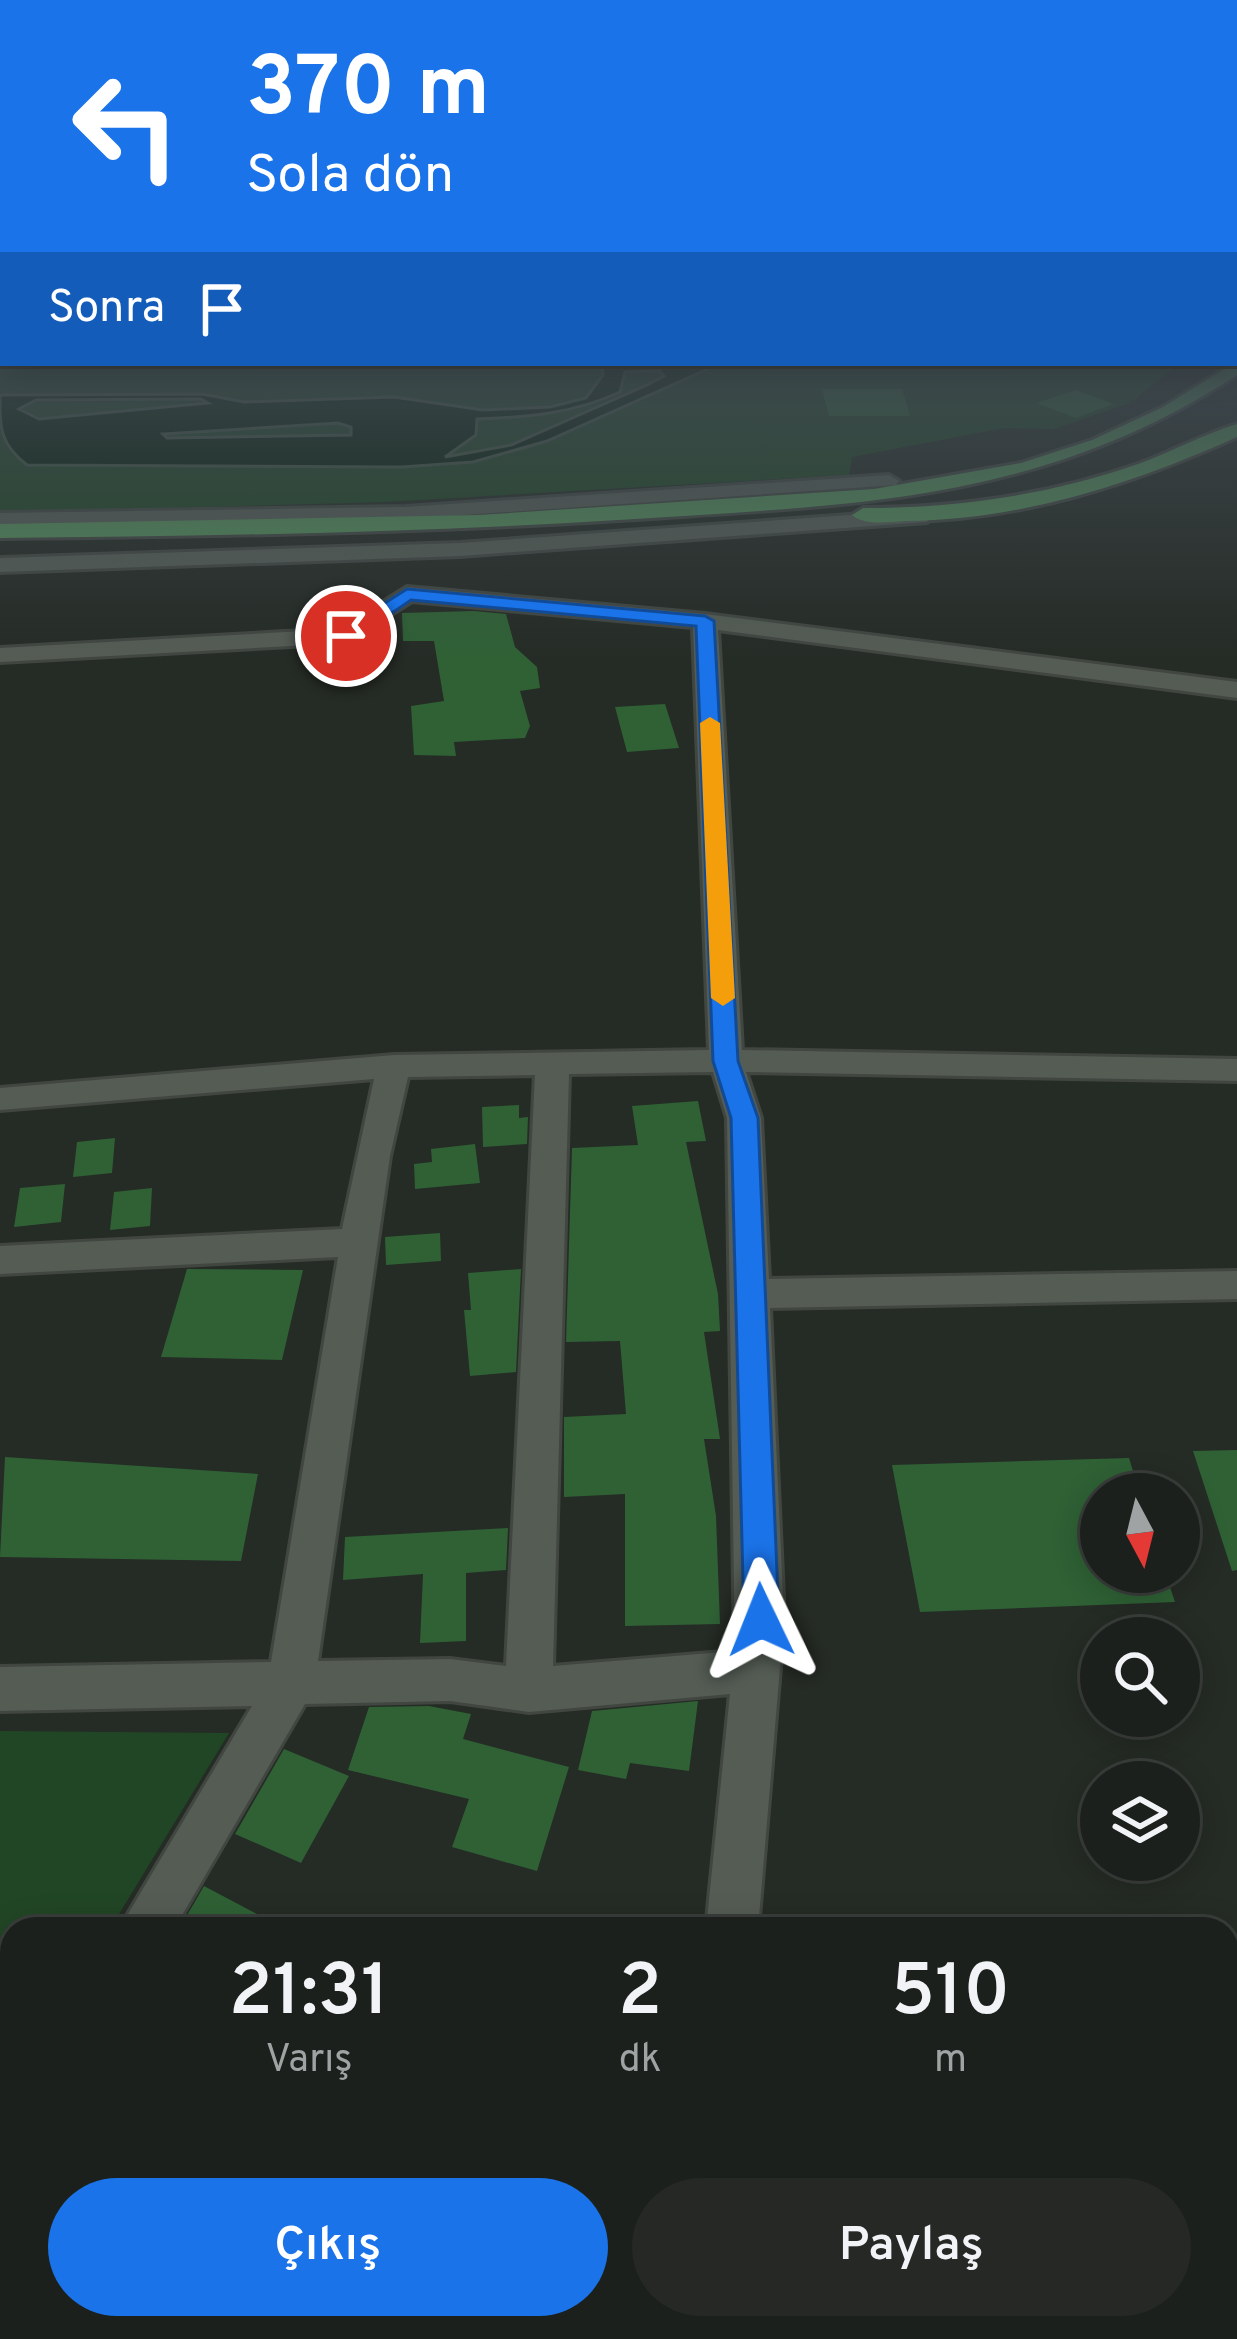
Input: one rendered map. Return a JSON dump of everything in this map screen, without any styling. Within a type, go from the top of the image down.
[{"type":"main road","points":[[838,506],[890,481],[1064,441]]},
{"type":"main road","points":[[0,531],[405,528],[838,506],[1011,473],[1114,441]]},
{"type":"main road","points":[[0,549],[410,543],[838,506],[1021,488],[1157,441]]},
{"type":"main road","points":[[838,506],[928,517],[1065,495],[1150,470],[1213,441]]},
{"type":"street","points":[[0,520],[406,513],[890,481]]},
{"type":"street","points":[[0,565],[273,560],[609,545],[928,517]]},
{"type":"street","points":[[0,656],[346,636],[407,594],[705,621],[1237,690]]},
{"type":"street","points":[[705,621],[726,1061],[744,1118],[761,1620],[733,1917]]},
{"type":"street","points":[[0,1099],[394,1066],[726,1061],[1237,1070]]},
{"type":"street","points":[[529,1690],[552,1064]]},
{"type":"street","points":[[152,1917],[291,1684],[358,1242],[394,1066]]},
{"type":"street","points":[[0,1260],[358,1242]]},
{"type":"street","points":[[751,1294],[1237,1285]]},
{"type":"street","points":[[0,1689],[450,1680],[529,1690],[757,1670]]},
{"type":"shaded area","points":[[0,441],[935,441],[852,457],[849,475],[385,502],[0,513]]},
{"type":"shaded area","points":[[467,441],[445,457],[520,441],[546,441],[473,462],[402,467],[27,465],[7,443]]},
{"type":"shaded area","points":[[0,1731],[229,1733],[117,1917],[0,1917]]},
{"type":"building","points":[[402,613],[506,614],[515,647],[537,667],[540,688],[520,691],[530,726],[525,738],[454,742],[456,756],[414,755],[411,706],[444,701],[434,641],[403,641]]},
{"type":"building","points":[[665,704],[679,748],[627,752],[615,707]]},
{"type":"building","points":[[698,1101],[706,1141],[686,1142],[718,1294],[720,1331],[704,1332],[720,1439],[704,1439],[716,1516],[720,1624],[625,1626],[625,1494],[564,1497],[564,1417],[626,1414],[620,1341],[566,1342],[572,1148],[638,1145],[632,1106]]},
{"type":"building","points":[[519,1105],[519,1118],[528,1117],[527,1144],[483,1147],[482,1107]]},
{"type":"building","points":[[115,1138],[112,1173],[73,1177],[77,1142]]},
{"type":"building","points":[[475,1144],[480,1183],[415,1189],[414,1164],[432,1162],[431,1149]]},
{"type":"building","points":[[65,1184],[61,1222],[14,1227],[20,1188]]},
{"type":"building","points":[[152,1188],[150,1226],[110,1230],[114,1192]]},
{"type":"building","points":[[440,1233],[441,1261],[386,1265],[385,1237]]},
{"type":"building","points":[[187,1269],[303,1270],[282,1360],[161,1357]]},
{"type":"building","points":[[521,1269],[516,1372],[470,1376],[464,1310],[471,1310],[468,1273]]},
{"type":"building","points":[[1237,1450],[1237,1570],[1232,1571],[1193,1451]]},
{"type":"building","points":[[5,1457],[258,1474],[241,1561],[0,1557]]},
{"type":"building","points":[[1129,1458],[1134,1473],[1080,1473],[1080,1593],[1172,1593],[1175,1602],[920,1612],[892,1465]]},
{"type":"building","points":[[508,1528],[506,1570],[466,1573],[466,1641],[420,1643],[423,1574],[343,1580],[345,1537]]},
{"type":"building","points":[[698,1701],[689,1771],[630,1763],[626,1779],[578,1770],[592,1711]]},
{"type":"building","points":[[429,1706],[471,1714],[463,1739],[569,1767],[537,1871],[452,1847],[469,1799],[348,1770],[369,1707]]},
{"type":"building","points":[[284,1749],[349,1776],[301,1863],[235,1834]]},
{"type":"building","points":[[204,1886],[262,1917],[186,1917]]},
{"type":"slow traffic","points":[[710,723],[723,998]]},
{"type":"route","points":[[346,636],[392,609],[407,594],[705,621],[726,1061],[744,1118],[761,1620]]}]
